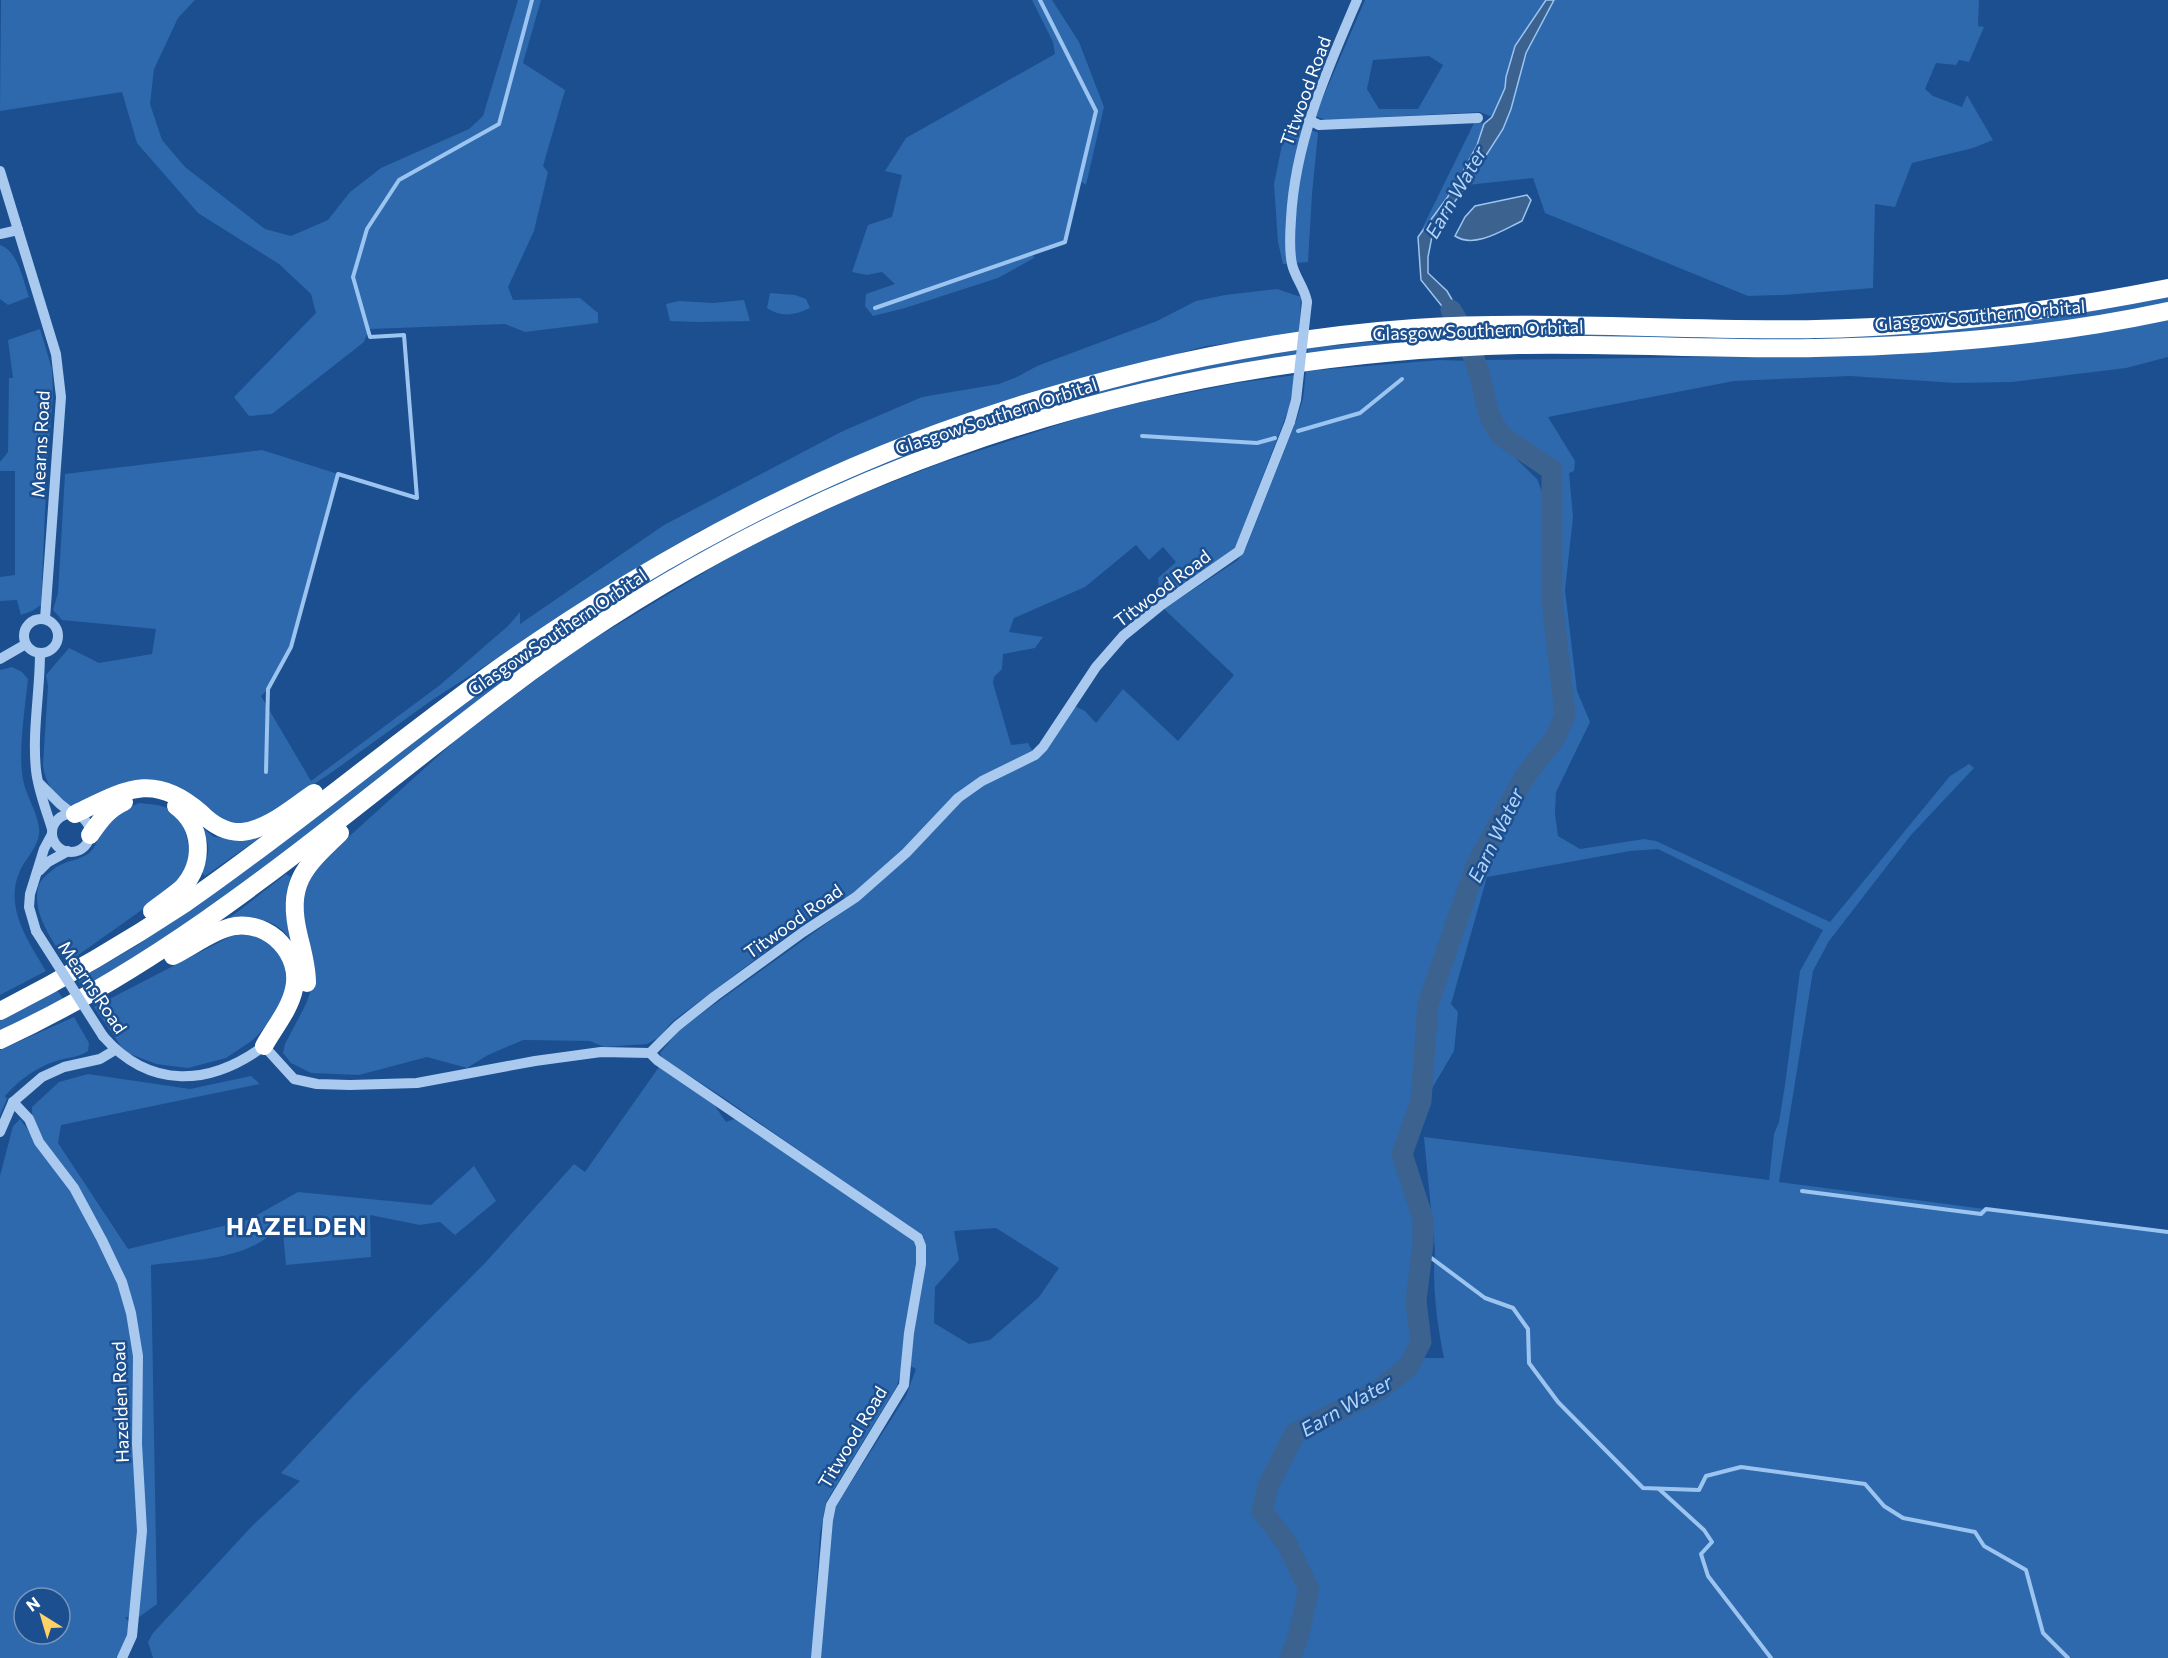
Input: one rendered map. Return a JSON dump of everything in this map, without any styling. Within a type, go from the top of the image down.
[{"type":"highway","name":"Glasgow Southern Orbital","points":[[0,1011],[101,957],[189,900],[446,707],[537,642],[673,556],[805,488],[928,437],[1070,390],[1176,363],[1327,336],[1419,328],[1504,325],[1584,324],[1817,329],[1930,323],[2012,315],[2099,302],[2168,288]]},
{"type":"highway","name":"Glasgow Southern Orbital","points":[[0,1040],[50,1016],[141,964],[230,904],[509,687],[649,594],[723,551],[774,525],[904,467],[1003,432],[1082,407],[1157,389],[1317,359],[1522,345],[1812,348],[1930,344],[2102,324],[2168,311]]},
{"type":"highway","points":[[74,814],[134,789],[160,788],[184,800],[220,827],[235,831],[251,830],[273,820],[446,707]]},
{"type":"highway","points":[[264,1046],[292,1022],[305,995],[307,970],[295,908],[296,889],[304,872],[315,857],[429,750]]},
{"type":"highway","points":[[36,993],[171,897],[187,881],[197,860],[198,846],[194,826],[182,810],[160,798],[134,798],[114,806],[103,816],[90,836]]},
{"type":"highway","points":[[50,1016],[225,929],[235,926],[258,927],[270,933],[283,945],[295,971],[294,991],[264,1046]]},
{"type":"street","name":"Titwood Road","points":[[816,1658],[831,1505],[903,1385],[921,1264],[921,1246],[918,1238],[650,1053],[677,1026],[716,996],[803,932],[856,897],[906,854],[958,798],[982,781],[1035,755],[1043,747],[1092,673],[1123,636],[1160,606],[1239,551],[1290,422],[1296,400],[1307,302],[1306,291],[1292,265],[1290,244],[1293,186],[1297,164],[1309,120],[1357,0]]},
{"type":"street","points":[[1309,120],[1319,125],[1478,118]]},
{"type":"street","name":"Mearns Road","points":[[0,171],[56,354],[61,397],[45,619]]},
{"type":"street","points":[[0,234],[18,230]]},
{"type":"street","points":[[35,619],[45,619],[56,626],[58,637],[54,647],[49,651],[40,653],[33,651],[26,644],[24,638],[26,626],[35,619]]},
{"type":"street","points":[[0,659],[26,644]]},
{"type":"street","points":[[40,653],[35,743],[38,781],[57,845],[68,851]]},
{"type":"street","points":[[38,781],[54,799],[74,814],[81,816],[88,824],[90,836],[82,848],[57,856],[39,871]]},
{"type":"street","points":[[52,831],[60,817],[74,814]]},
{"type":"street","name":"Mearns Road","points":[[0,1132],[13,1102],[42,1077],[64,1067],[100,1059],[115,1050],[103,1036],[36,931],[29,907],[30,894],[52,831]]},
{"type":"street","points":[[115,1050],[143,1069],[160,1074],[186,1077],[200,1076],[230,1067],[264,1046],[294,1079],[317,1084],[350,1085],[417,1083],[535,1061],[601,1052],[650,1053]]},
{"type":"street","name":"Hazelden Road","points":[[13,1102],[29,1119],[39,1142],[74,1188],[122,1282],[131,1312],[138,1356],[137,1444],[142,1531],[132,1636],[122,1658]]},
{"type":"shaded area","points":[[1,0],[195,0],[178,18],[154,69],[150,104],[162,140],[185,167],[265,229],[291,236],[328,220],[350,192],[381,168],[469,129],[483,116],[518,0],[541,0],[523,63],[565,90],[543,166],[548,172],[534,231],[508,287],[513,300],[580,298],[598,313],[598,323],[525,332],[505,324],[369,329],[364,342],[272,414],[249,416],[234,397],[316,313],[311,294],[279,264],[198,213],[137,143],[122,92],[0,111]]},
{"type":"shaded area","points":[[1032,0],[1052,0],[1079,42],[1104,107],[1086,185],[1079,180],[1065,242],[1032,253],[1034,258],[998,278],[873,316],[865,306],[866,294],[895,284],[882,272],[867,275],[852,272],[868,225],[892,217],[902,175],[885,171],[906,138],[1055,54],[1053,42]]},
{"type":"shaded area","points":[[1365,0],[1546,0],[1515,46],[1505,88],[1492,117],[1480,112],[1326,120],[1315,116]],"holes":[[[1429,56],[1443,65],[1418,109],[1379,109],[1367,89],[1373,60]]]},
{"type":"shaded area","points":[[1554,0],[1979,0],[1978,26],[1984,27],[1969,62],[1959,60],[1956,65],[1936,63],[1925,89],[1933,96],[1962,107],[1967,95],[1993,140],[1973,148],[1912,163],[1895,207],[1875,204],[1873,288],[1748,296],[1545,213],[1533,178],[1467,185],[1503,129],[1511,109],[1526,53]]},
{"type":"shaded area","points":[[1475,121],[1484,124],[1471,155],[1438,211],[1418,237]]},
{"type":"shaded area","points":[[1301,125],[1318,133],[1308,262],[1283,264],[1278,242],[1274,184],[1285,130]]},
{"type":"shaded area","points":[[0,245],[6,248],[16,260],[29,297],[8,305],[0,299]]},
{"type":"shaded area","points":[[1277,289],[1301,297],[1299,335],[1206,346],[1140,364],[764,501],[700,531],[638,567],[432,700],[328,775],[256,821],[229,824],[175,788],[75,807],[57,796],[46,778],[43,765],[48,686],[46,675],[69,648],[99,663],[152,654],[156,629],[62,620],[53,610],[58,593],[65,474],[262,450],[338,474],[291,647],[268,689],[261,696],[311,781],[440,685],[508,626],[520,612],[520,624],[664,525],[843,431],[922,397],[999,384],[1037,366],[1157,321],[1196,301]]},
{"type":"shaded area","points":[[770,293],[795,295],[806,299],[810,308],[794,314],[778,313],[767,308]]},
{"type":"shaded area","points":[[2168,294],[2168,304],[2081,319],[2015,329],[1930,335],[1680,340],[1493,339],[1492,334],[1763,335]]},
{"type":"shaded area","points":[[744,300],[750,321],[670,321],[666,304],[679,301],[713,303]]},
{"type":"shaded area","points":[[2168,319],[2168,357],[2126,368],[2012,382],[1956,383],[1850,376],[1734,381],[1548,417],[1575,461],[1574,471],[1569,473],[1573,517],[1565,590],[1577,691],[1590,722],[1556,792],[1555,814],[1558,836],[1580,849],[1644,839],[1656,841],[1830,922],[1950,776],[1969,764],[1974,768],[1911,835],[1829,941],[1813,971],[1779,1182],[2168,1233],[2168,1658],[820,1658],[834,1509],[906,1396],[916,1369],[903,1362],[897,1386],[826,1502],[820,1534],[812,1658],[153,1658],[148,1642],[153,1633],[253,1525],[300,1481],[281,1473],[357,1392],[486,1262],[574,1164],[585,1172],[659,1067],[713,1103],[726,1122],[737,1118],[917,1240],[925,1238],[721,1096],[662,1058],[660,1053],[680,1029],[848,908],[843,894],[673,1021],[658,1038],[647,1044],[604,1047],[590,1041],[523,1040],[488,1055],[467,1068],[427,1057],[359,1075],[311,1073],[291,1063],[283,1053],[312,987],[299,908],[312,870],[458,738],[574,651],[725,560],[779,532],[854,497],[941,463],[1082,417],[1146,401],[1237,383],[1295,375],[1289,408],[1235,548],[1160,601],[1158,578],[1176,562],[1163,547],[1149,560],[1136,545],[1085,587],[1014,618],[1009,632],[1043,637],[1035,648],[1003,654],[1002,669],[994,677],[993,683],[1011,745],[1028,743],[1035,755],[1071,704],[1085,711],[1096,723],[1123,689],[1178,741],[1234,675],[1164,609],[1238,560],[1246,548],[1296,421],[1303,399],[1306,371],[1440,360],[1471,361],[1487,422],[1501,444],[1537,479],[1546,502],[1546,632],[1559,718],[1553,735],[1557,740],[1567,719],[1567,708],[1555,599],[1556,554],[1560,528],[1553,466],[1501,428],[1494,416],[1481,360],[1891,355],[1988,347]],"holes":[[[1658,849],[1823,930],[1800,971],[1785,1085],[1779,1122],[1774,1134],[1769,1180],[1424,1137],[1435,1251],[1436,1305],[1444,1358],[1408,1358],[1413,1344],[1410,1303],[1419,1233],[1416,1209],[1397,1152],[1415,1106],[1431,1090],[1454,1051],[1458,1012],[1451,1004],[1487,877],[1630,851]],[[996,1228],[1059,1268],[1039,1297],[990,1340],[969,1344],[934,1323],[935,1287],[959,1260],[954,1231]]]},
{"type":"shaded area","points":[[40,329],[52,369],[53,396],[47,466],[41,605],[21,615],[17,600],[0,601],[0,577],[15,575],[15,471],[0,471],[0,462],[8,452],[9,378],[13,378],[8,340]]},
{"type":"shaded area","points":[[1441,335],[1441,341],[1308,354],[1308,348]]},
{"type":"shaded area","points":[[1297,350],[1297,357],[1131,387],[741,533],[309,835],[209,910],[84,990],[78,980],[136,946],[209,896],[466,701],[592,613],[702,549],[834,483],[959,433],[1104,388],[1240,359]]},
{"type":"shaded area","points":[[12,667],[22,672],[28,679],[21,760],[24,784],[39,828],[37,843],[17,879],[16,907],[19,920],[31,946],[46,971],[0,995],[0,670]]},
{"type":"shaded area","points":[[139,803],[167,808],[180,820],[189,849],[184,876],[174,887],[67,963],[41,918],[37,898],[39,885],[55,868],[89,853],[111,819]]},
{"type":"shaded area","points":[[199,825],[214,837],[262,836],[205,876],[202,873],[207,859],[208,844]]},
{"type":"shaded area","points":[[286,874],[291,877],[285,908],[291,940],[276,926],[259,919],[240,919],[220,923],[236,913]]},
{"type":"shaded area","points":[[237,933],[257,933],[273,942],[291,972],[279,1012],[253,1040],[226,1058],[188,1068],[156,1064],[125,1052],[94,1007]]},
{"type":"shaded area","points":[[57,990],[64,1000],[0,1032],[0,1018]]},
{"type":"shaded area","points":[[74,1017],[89,1043],[88,1051],[48,1064],[28,1075],[5,1096],[7,1099],[0,1115],[0,1050]]},
{"type":"shaded area","points":[[88,1074],[190,1089],[251,1076],[260,1084],[61,1125],[58,1143],[128,1249],[248,1220],[298,1192],[431,1205],[474,1166],[496,1201],[455,1235],[440,1222],[420,1225],[370,1215],[371,1257],[286,1265],[282,1222],[270,1235],[240,1251],[204,1259],[151,1265],[157,1604],[139,1617],[125,1617],[132,1626],[122,1658],[0,1658],[0,1176],[13,1126],[20,1119],[33,1137],[32,1107],[59,1082]]},
{"type":"water","points":[[1546,0],[1554,0],[1526,53],[1511,109],[1503,129],[1467,185],[1433,231],[1428,257],[1428,273],[1447,291],[1461,315],[1449,315],[1421,280],[1418,237],[1460,177],[1477,145],[1484,124],[1492,117],[1505,88],[1515,46]]},
{"type":"water","points":[[1527,195],[1531,200],[1522,221],[1489,237],[1471,240],[1455,236],[1465,217],[1475,206]]},
{"type":"waterway","points":[[266,772],[268,689],[291,647],[338,474],[417,498],[404,335],[370,337],[353,277],[367,229],[399,180],[499,124],[532,0]]},
{"type":"waterway","points":[[875,308],[1065,242],[1096,111],[1040,0]]},
{"type":"waterway","name":"Earn Water","points":[[1290,1658],[1297,1641],[1309,1589],[1286,1542],[1262,1511],[1268,1486],[1295,1433],[1378,1391],[1408,1367],[1421,1342],[1416,1301],[1423,1243],[1423,1219],[1402,1154],[1421,1101],[1428,1004],[1476,866],[1525,776],[1555,738],[1565,715],[1552,600],[1552,470],[1503,437],[1497,430],[1490,416],[1471,350],[1451,310]]},
{"type":"waterway","points":[[1298,431],[1360,413],[1402,379]]},
{"type":"waterway","points":[[1142,436],[1257,443],[1275,438]]},
{"type":"waterway","points":[[1802,1191],[1981,1214],[1986,1209],[2168,1232]]},
{"type":"waterway","points":[[1422,1251],[1485,1298],[1513,1308],[1528,1329],[1529,1363],[1558,1402],[1643,1488],[1699,1490],[1706,1476],[1741,1467],[1865,1484],[1884,1506],[1903,1518],[1975,1532],[1984,1546],[2026,1570],[2043,1633],[2068,1658]]},
{"type":"waterway","points":[[1659,1489],[1704,1530],[1712,1542],[1701,1554],[1708,1576],[1771,1658]]},
{"type":"district","name":"HAZELDEN","points":[[297,1225]]}]
